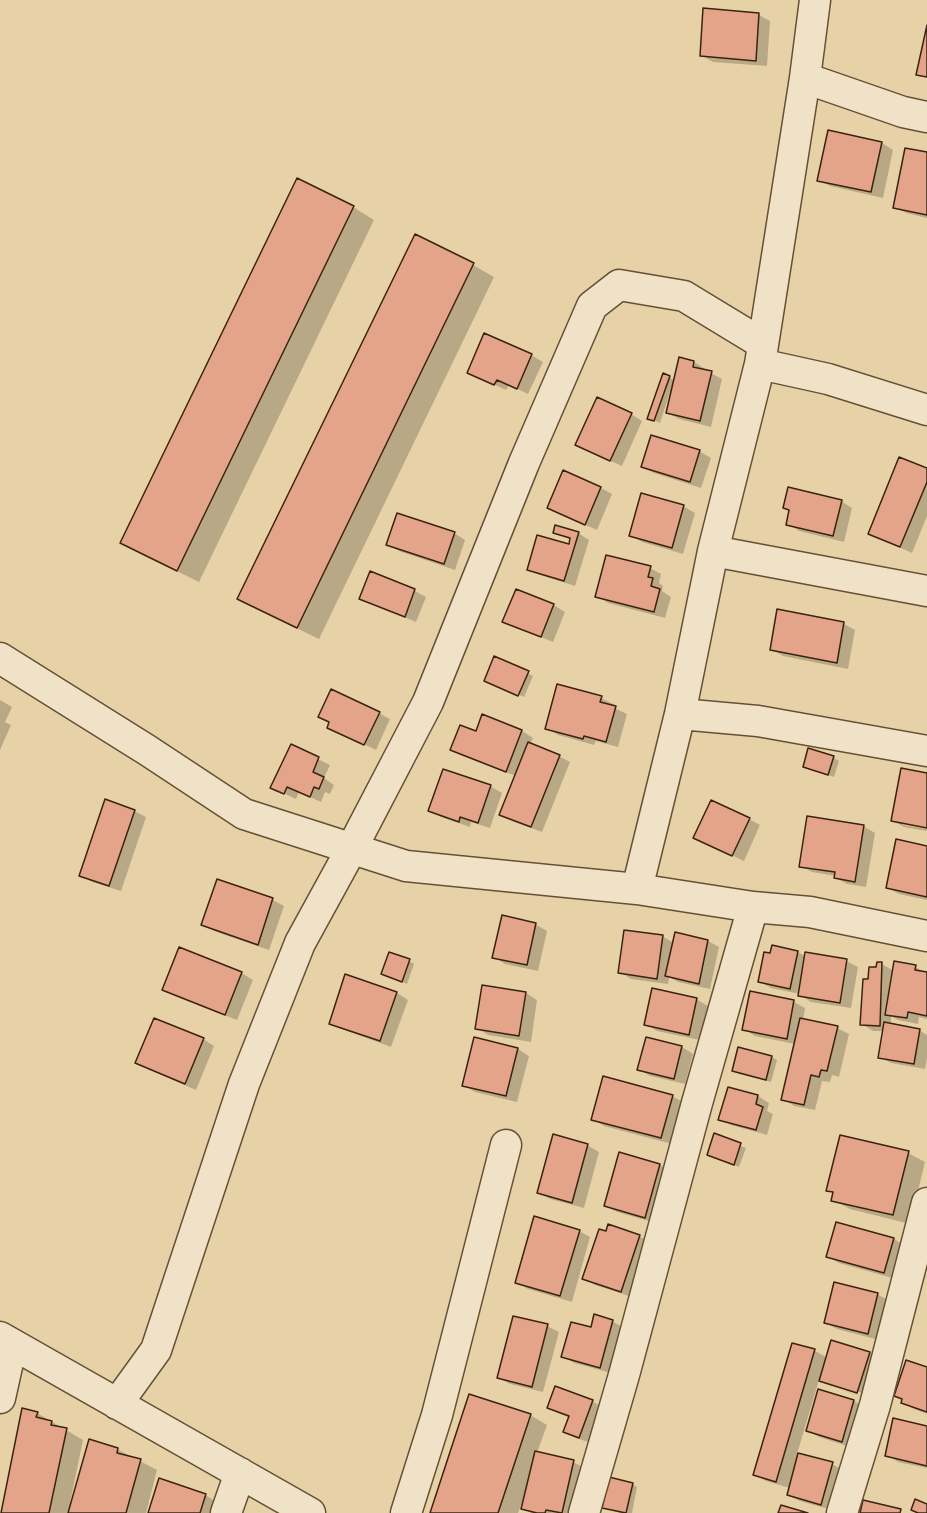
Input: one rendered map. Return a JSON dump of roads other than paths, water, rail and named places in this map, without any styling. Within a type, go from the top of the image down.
[{"type":"street","points":[[637,889],[680,714],[713,551],[762,354],[815,0]]},
{"type":"street","points":[[805,78],[903,112],[927,117]]},
{"type":"street","points":[[117,1404],[156,1350],[244,1084],[300,943],[428,702],[524,464],[592,306],[619,285],[684,296],[762,354],[828,379],[927,410]]},
{"type":"street","points":[[713,551],[927,591]]},
{"type":"street","points":[[0,658],[244,814],[406,866],[637,889],[753,907],[810,912],[927,936]]},
{"type":"street","points":[[680,714],[758,721],[927,751]]},
{"type":"street","points":[[584,1513],[753,907]]},
{"type":"street","points":[[406,1513],[437,1415],[506,1145]]},
{"type":"street","points":[[842,1513],[875,1406],[927,1203]]},
{"type":"street","points":[[0,1398],[6,1340],[310,1513]]},
{"type":"street","points":[[226,1513],[240,1473]]}]
